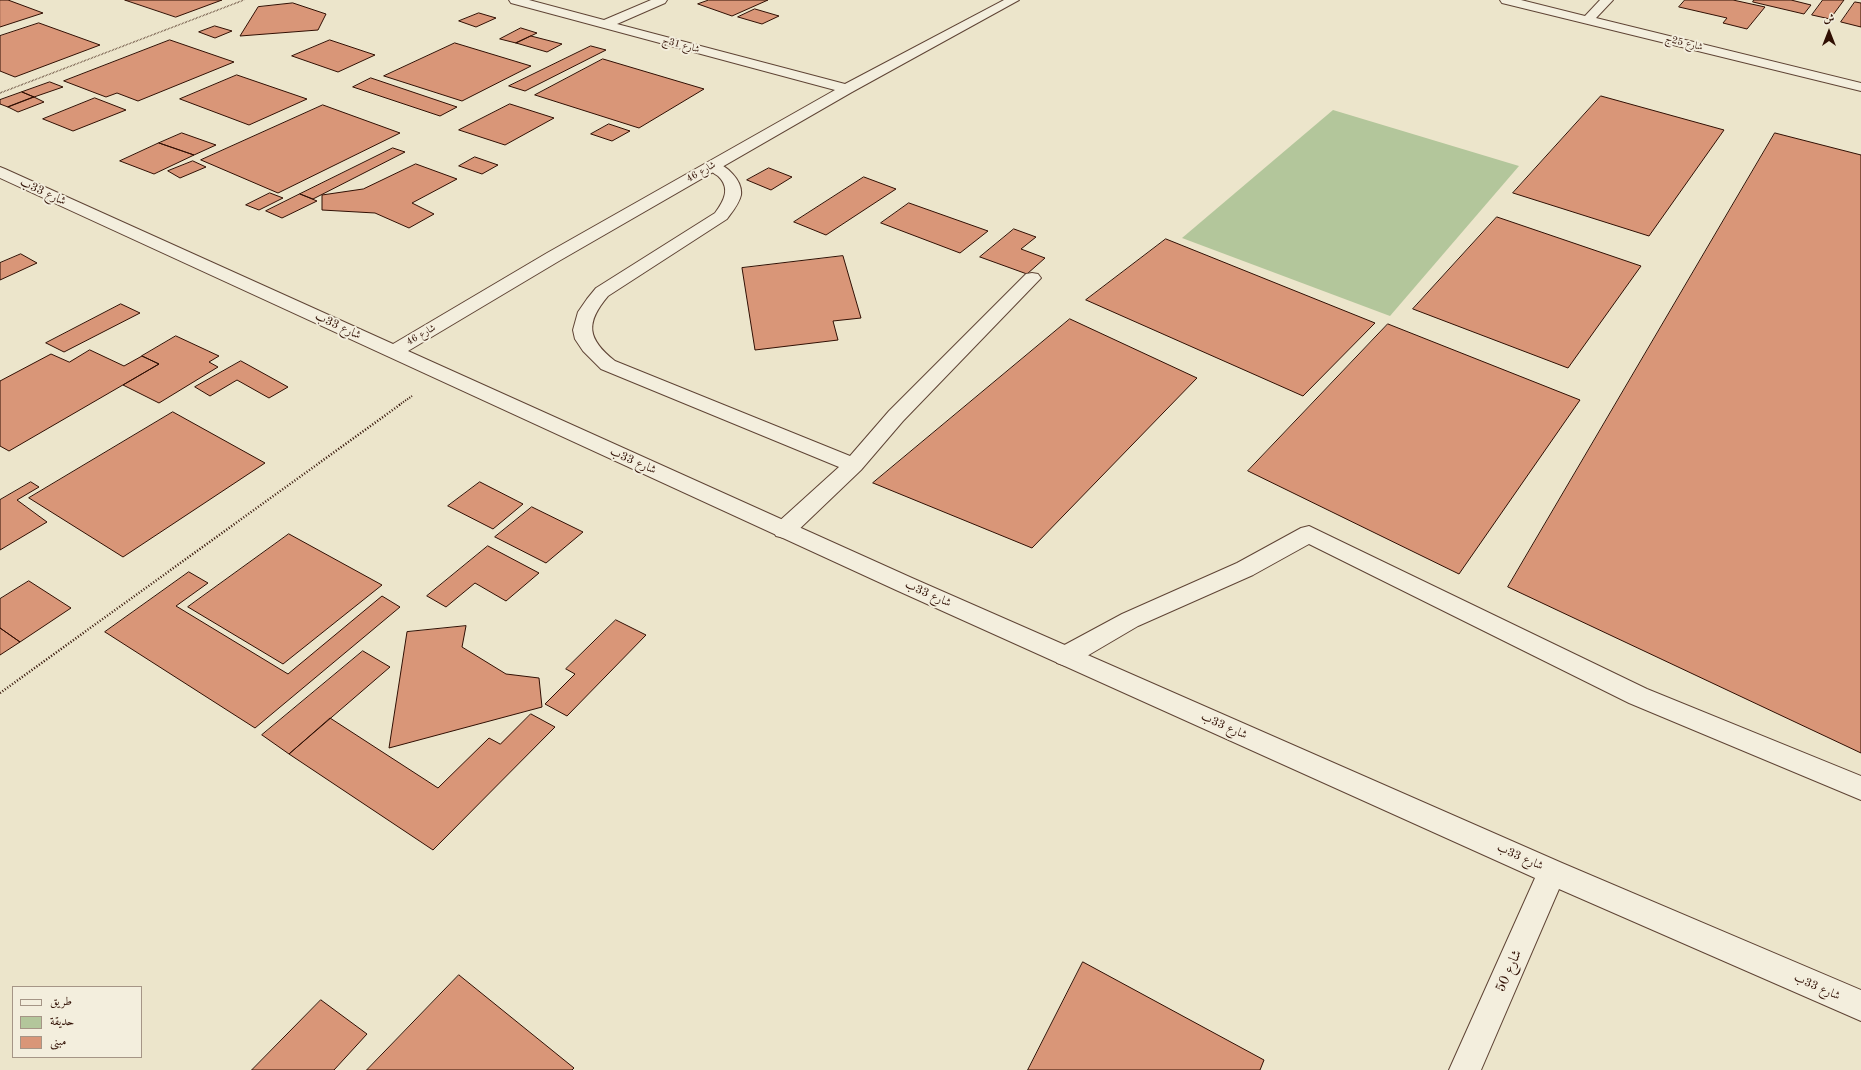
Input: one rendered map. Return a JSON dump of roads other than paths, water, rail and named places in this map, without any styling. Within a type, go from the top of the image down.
[{"type":"street","name":"شارع 31ج","points":[[516,0],[847,89]]},
{"type":"street","points":[[606,24],[661,0]]},
{"type":"street","name":"شارع 46","points":[[393,352],[847,89],[1013,0]]},
{"type":"street","name":"شارع 25ج","points":[[1506,0],[1861,87]]},
{"type":"street","points":[[1587,20],[1607,0]]},
{"type":"street","points":[[713,166],[723,172],[730,180],[734,188],[733,197],[729,207],[721,216],[602,292],[591,304],[584,317],[582,330],[586,343],[594,355],[608,365],[854,465]]},
{"type":"street","name":"شارع 33ب","points":[[0,172],[784,530],[1552,872],[1861,1006]]},
{"type":"street","points":[[784,530],[854,465],[896,416],[1032,278]]},
{"type":"street","points":[[1066,656],[1130,620],[1245,569],[1309,534],[1638,696],[1861,788]]},
{"type":"street","name":"شارع 50","points":[[1465,1070],[1552,872]]}]
